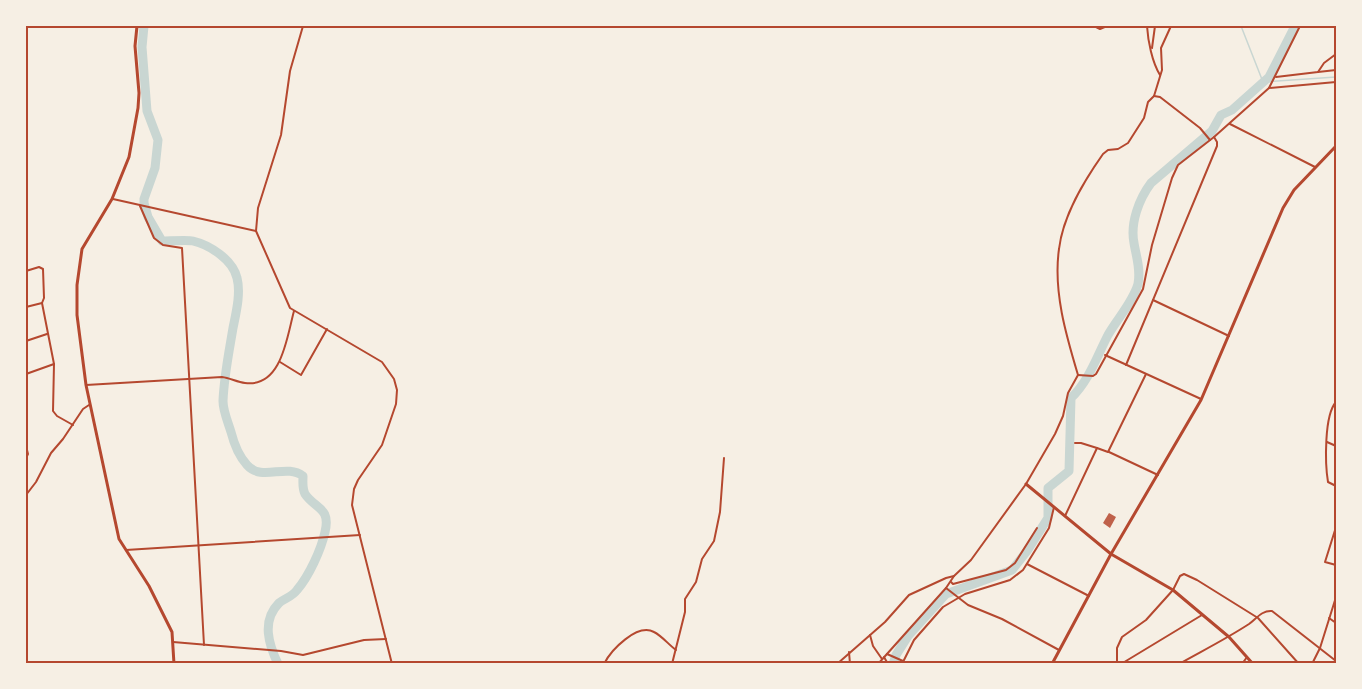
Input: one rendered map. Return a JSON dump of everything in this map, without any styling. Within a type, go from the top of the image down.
[{"type":"street","points":[[137,26],[135,46],[139,93],[129,158],[112,199],[82,249],[77,315],[87,384],[119,539],[149,586],[172,632],[174,663]]},
{"type":"street","points":[[303,26],[290,71],[281,135],[258,208],[256,231],[286,301],[294,311],[382,362],[390,370],[397,390],[396,404],[382,445],[358,480],[352,505],[392,663]]},
{"type":"street","points":[[1094,26],[1100,29],[1107,26]]},
{"type":"street","points":[[1147,26],[1148,44],[1152,48]]},
{"type":"street","points":[[1155,26],[1152,48],[1154,65],[1160,75]]},
{"type":"street","points":[[878,663],[946,588],[954,576],[971,560],[1026,484],[1055,434],[1063,416],[1068,393],[1078,375],[1058,294],[1059,248],[1072,207],[1093,168],[1108,150],[1118,149],[1128,143],[1144,118],[1148,102],[1154,96],[1160,75],[1161,48],[1171,26]]},
{"type":"street","points":[[1078,375],[1093,376],[1096,374],[1143,289],[1152,244],[1178,165],[1230,124],[1270,86],[1300,26]]},
{"type":"street","points":[[1318,72],[1324,63],[1336,54]]},
{"type":"street","points":[[1276,77],[1336,70]]},
{"type":"street","points":[[1270,86],[1336,82]]},
{"type":"street","points":[[1154,96],[1160,98],[1210,140]]},
{"type":"street","points":[[1230,124],[1315,167]]},
{"type":"street","points":[[1126,365],[1217,146],[1214,137]]},
{"type":"street","points":[[1052,663],[1111,554],[1201,400],[1283,208],[1294,190],[1336,146]]},
{"type":"street","points":[[112,199],[256,231]]},
{"type":"street","points":[[140,206],[154,238],[163,245],[182,248],[204,645]]},
{"type":"street","points":[[26,271],[39,267],[43,269],[44,298],[42,303],[54,364],[53,411],[57,416],[73,425]]},
{"type":"street","points":[[1153,300],[1229,336]]},
{"type":"street","points":[[26,307],[42,303]]},
{"type":"street","points":[[87,384],[222,377],[244,383],[262,381],[272,374],[280,362],[294,311]]},
{"type":"street","points":[[280,362],[301,375],[327,329]]},
{"type":"street","points":[[26,341],[47,334]]},
{"type":"street","points":[[1105,355],[1201,400]]},
{"type":"street","points":[[26,374],[54,364]]},
{"type":"street","points":[[1108,452],[1146,374]]},
{"type":"street","points":[[1336,402],[1332,408],[1325,461],[1328,482],[1336,486]]},
{"type":"street","points":[[26,495],[41,475],[48,458],[83,409],[91,404]]},
{"type":"street","points":[[1332,408],[1336,411]]},
{"type":"street","points":[[1075,443],[1082,442],[1098,448],[1158,476]]},
{"type":"street","points":[[1327,442],[1336,446]]},
{"type":"street","points":[[26,446],[28,454],[26,458]]},
{"type":"street","points":[[1065,516],[1098,448]]},
{"type":"street","points":[[672,663],[685,612],[685,599],[696,582],[702,559],[714,541],[720,512],[724,458]]},
{"type":"street","points":[[1026,484],[1111,554],[1173,590],[1229,637],[1253,663]]},
{"type":"street","points":[[870,635],[873,646],[885,656],[902,662],[919,633],[943,607],[972,591],[1010,580],[1028,564],[1049,528],[1054,506]]},
{"type":"street","points":[[951,582],[953,584],[1006,570],[1015,563],[1037,528]]},
{"type":"street","points":[[1336,528],[1325,562],[1336,566]]},
{"type":"street","points":[[126,550],[360,536]]},
{"type":"street","points":[[1028,564],[1089,597]]},
{"type":"street","points":[[1117,663],[1117,648],[1122,637],[1146,620],[1173,590],[1180,576],[1187,575],[1258,618],[1299,663]]},
{"type":"street","points":[[837,663],[885,622],[909,595],[954,576]]},
{"type":"street","points":[[946,588],[968,605],[1002,619],[1059,650]]},
{"type":"street","points":[[1312,663],[1320,648],[1336,597]]},
{"type":"street","points":[[1179,663],[1229,637],[1266,611],[1272,611],[1336,661]]},
{"type":"street","points":[[1121,663],[1202,615]]},
{"type":"street","points":[[1329,618],[1336,623]]},
{"type":"street","points":[[604,663],[613,649],[621,642],[635,634],[649,630],[655,632],[676,650]]},
{"type":"street","points":[[173,642],[303,655],[353,642],[386,639]]},
{"type":"street","points":[[849,652],[850,663]]},
{"type":"street","points":[[885,656],[888,663]]},
{"type":"street","points":[[1242,663],[1248,657]]},
{"type":"building","points":[[1109,513],[1116,517],[1110,528],[1103,523]]},
{"type":"waterway","points":[[144,26],[142,47],[147,111],[158,140],[155,168],[144,199],[148,217],[162,241],[200,243],[220,254],[235,271],[238,284],[237,310],[224,382],[223,401],[235,445],[244,461],[253,470],[267,473],[289,471],[303,476],[305,494],[321,509],[326,518],[323,539],[310,570],[295,592],[279,603],[270,617],[268,633],[278,664]]},
{"type":"waterway","points":[[1241,26],[1263,82],[1336,77]]},
{"type":"waterway","points":[[893,664],[908,636],[946,594],[1012,570],[1048,518],[1048,488],[1069,471],[1071,398],[1088,376],[1108,335],[1136,291],[1139,268],[1133,227],[1143,196],[1151,183],[1212,131],[1221,115],[1232,110],[1269,77],[1295,26]]}]
